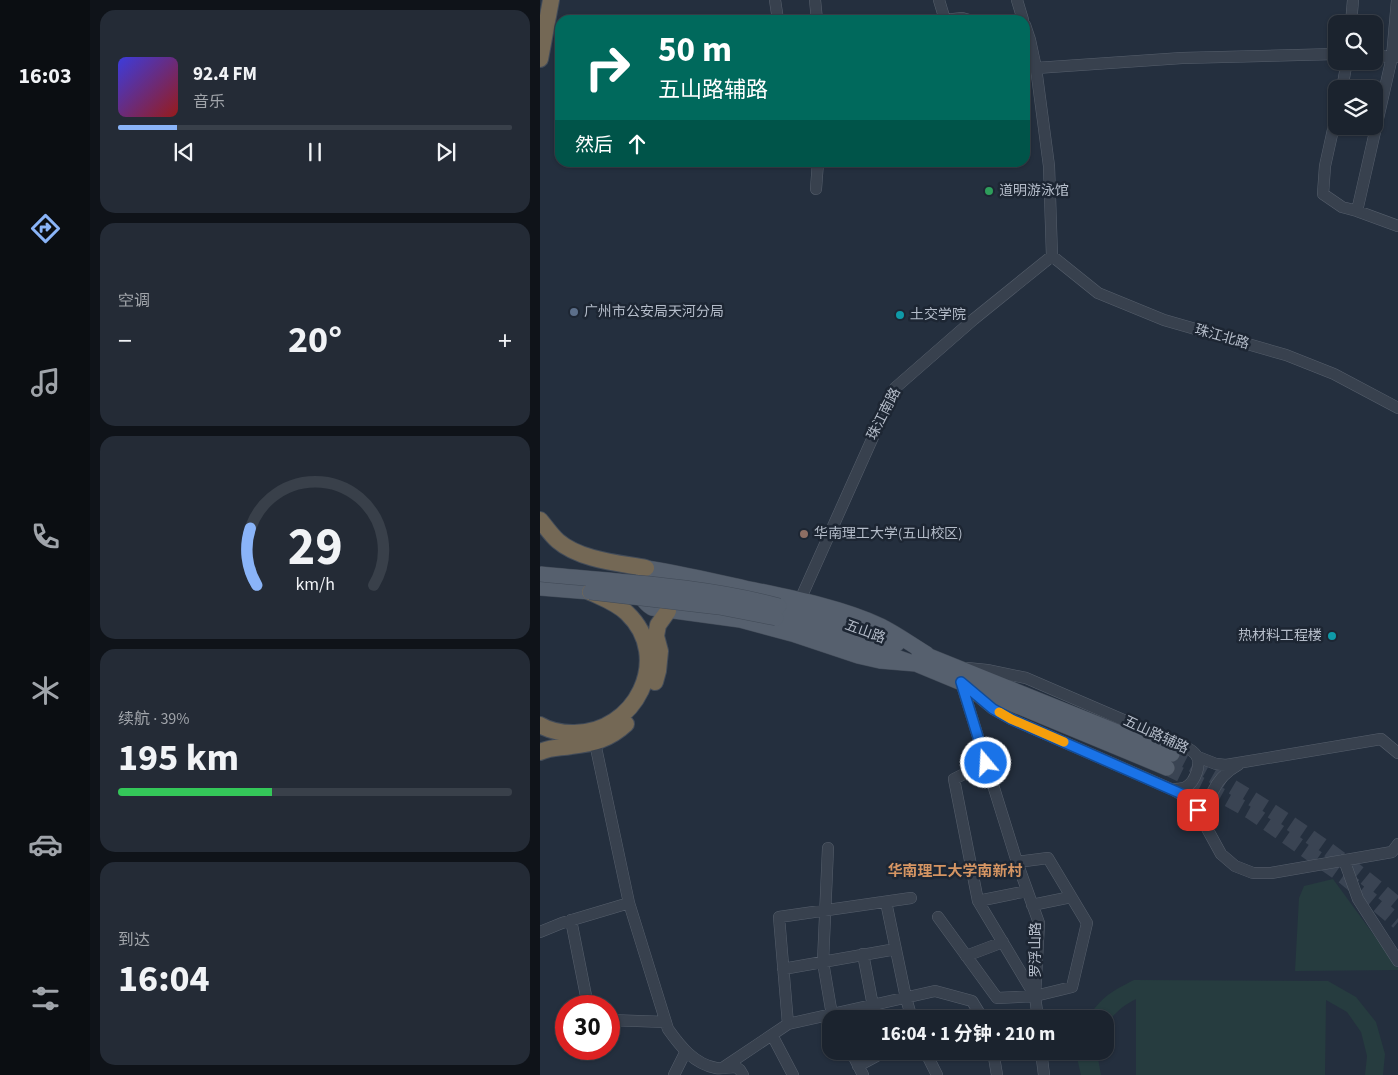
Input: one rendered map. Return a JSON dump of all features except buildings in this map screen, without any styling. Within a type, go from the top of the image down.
[{"type":"highway","points":[[540,59],[551,0]]},
{"type":"highway","points":[[540,520],[558,541],[584,556],[646,568]]},
{"type":"highway","points":[[540,725],[544,728],[563,733],[580,734],[605,727],[626,713],[644,682],[648,666],[647,649],[642,634],[627,613],[616,605],[590,592]]},
{"type":"highway","points":[[543,748],[595,743],[608,738],[619,731],[643,707],[652,690],[658,671],[660,652],[656,636],[658,625],[668,611]]},
{"type":"main road","points":[[646,568],[702,578],[800,600],[879,625],[897,634],[922,659],[880,660],[858,656],[792,634],[740,620],[652,608],[644,602],[640,593],[641,583],[646,568]]},
{"type":"main road","name":"五山路","points":[[540,574],[685,588],[756,600],[778,612]]},
{"type":"main road","name":"五山路","points":[[540,588],[778,612],[829,619],[922,659],[961,682],[1170,761],[957,666],[922,659]]},
{"type":"street","points":[[775,0],[777,15]]},
{"type":"street","points":[[815,0],[816,15]]},
{"type":"street","points":[[939,0],[944,15]]},
{"type":"street","points":[[1017,0],[1022,15]]},
{"type":"street","points":[[1352,15],[1353,0]]},
{"type":"street","points":[[1357,211],[1395,57],[1397,0]]},
{"type":"street","points":[[1030,47],[1036,68],[1049,166],[1052,256]]},
{"type":"street","points":[[1036,68],[1182,58],[1328,54]]},
{"type":"street","points":[[1332,135],[1325,166],[1323,194],[1342,206],[1398,226]]},
{"type":"street","points":[[816,189],[818,167]]},
{"type":"street","name":"珠江北路","points":[[1052,256],[1098,293],[1164,320],[1286,355],[1334,374],[1398,408]]},
{"type":"street","name":"珠江南路","points":[[800,600],[894,388],[974,319],[1052,256]]},
{"type":"street","name":"五山路辅路","points":[[957,666],[1026,678],[1191,750],[1198,756],[1196,774],[1187,786],[1170,789]]},
{"type":"street","points":[[961,682],[993,709],[1011,719],[1170,789],[1192,801],[1221,854],[1235,866],[1253,873],[1271,873],[1392,852],[1398,844]]},
{"type":"street","name":"罗浮山路","points":[[961,682],[1017,862],[1039,923],[1035,996],[1037,1010]]},
{"type":"street","points":[[1198,756],[1216,764],[1226,765],[1381,739],[1398,753]]},
{"type":"street","points":[[595,743],[629,904],[668,1029],[680,1046],[702,1064],[718,1068],[736,1067],[743,1075]]},
{"type":"street","points":[[1211,838],[1207,820],[1212,792],[1216,784],[1229,770],[1245,761]]},
{"type":"street","points":[[986,763],[954,779],[978,901],[1035,996]]},
{"type":"street","points":[[828,848],[823,962],[832,1010]]},
{"type":"street","points":[[938,917],[997,998],[1035,996],[1072,987],[1087,923],[1048,858],[1017,862]]},
{"type":"street","points":[[1344,860],[1358,899],[1398,960]]},
{"type":"street","points":[[978,901],[1027,891]]},
{"type":"street","points":[[1032,905],[1071,897]]},
{"type":"street","points":[[788,1024],[779,917],[911,898]]},
{"type":"street","points":[[886,902],[909,1010]]},
{"type":"street","points":[[540,932],[571,920],[629,904]]},
{"type":"street","points":[[571,920],[586,995]]},
{"type":"street","points":[[966,956],[1003,942]]},
{"type":"street","points":[[783,969],[896,948]]},
{"type":"street","points":[[863,954],[873,1006]]},
{"type":"street","points":[[858,1010],[935,992],[972,1001],[978,1010]]},
{"type":"street","points":[[723,1068],[788,1024],[822,1019]]},
{"type":"street","points":[[620,1020],[666,1022]]},
{"type":"street","points":[[772,1035],[793,1075]]},
{"type":"street","points":[[674,1075],[686,1051]]},
{"type":"street","points":[[861,1070],[874,1060]]},
{"type":"street","points":[[930,1060],[937,1075]]},
{"type":"street","points":[[994,1060],[997,1075]]},
{"type":"street","points":[[1042,1060],[1044,1075]]},
{"type":"green space","points":[[1333,879],[1398,970],[1295,971],[1299,898],[1304,886]]},
{"type":"green space","points":[[1134,980],[1328,981],[1356,997],[1376,1022],[1385,1054],[1383,1075],[1365,1075],[1367,1056],[1361,1032],[1347,1012],[1326,1000],[1325,1075],[1136,1075],[1136,999],[1119,1010],[1114,1016],[1114,1010],[1093,1010],[1102,1000]]},
{"type":"green space","points":[[1077,1060],[1098,1060],[1101,1075],[1081,1075]]},
{"type":"tunnel","points":[[1172,754],[1261,804],[1318,842],[1398,905]]},
{"type":"tunnel","points":[[1167,768],[1251,812],[1344,877],[1398,922]]},
{"type":"slow traffic","points":[[999,712],[1064,742]]},
{"type":"place","name":"道明游泳馆","points":[[989,191]]},
{"type":"place","name":"广州市公安局天河分局","points":[[574,312]]},
{"type":"place","name":"土交学院","points":[[900,315]]},
{"type":"place","name":"华南理工大学(五山校区)","points":[[804,534]]},
{"type":"place","name":"热材料工程楼","points":[[1332,636]]},
{"type":"district","name":"华南理工大学南新村","points":[[955,871]]},
{"type":"route","points":[[986,763],[961,682],[993,709],[1011,719],[1184,795],[1192,801],[1198,810]]}]
